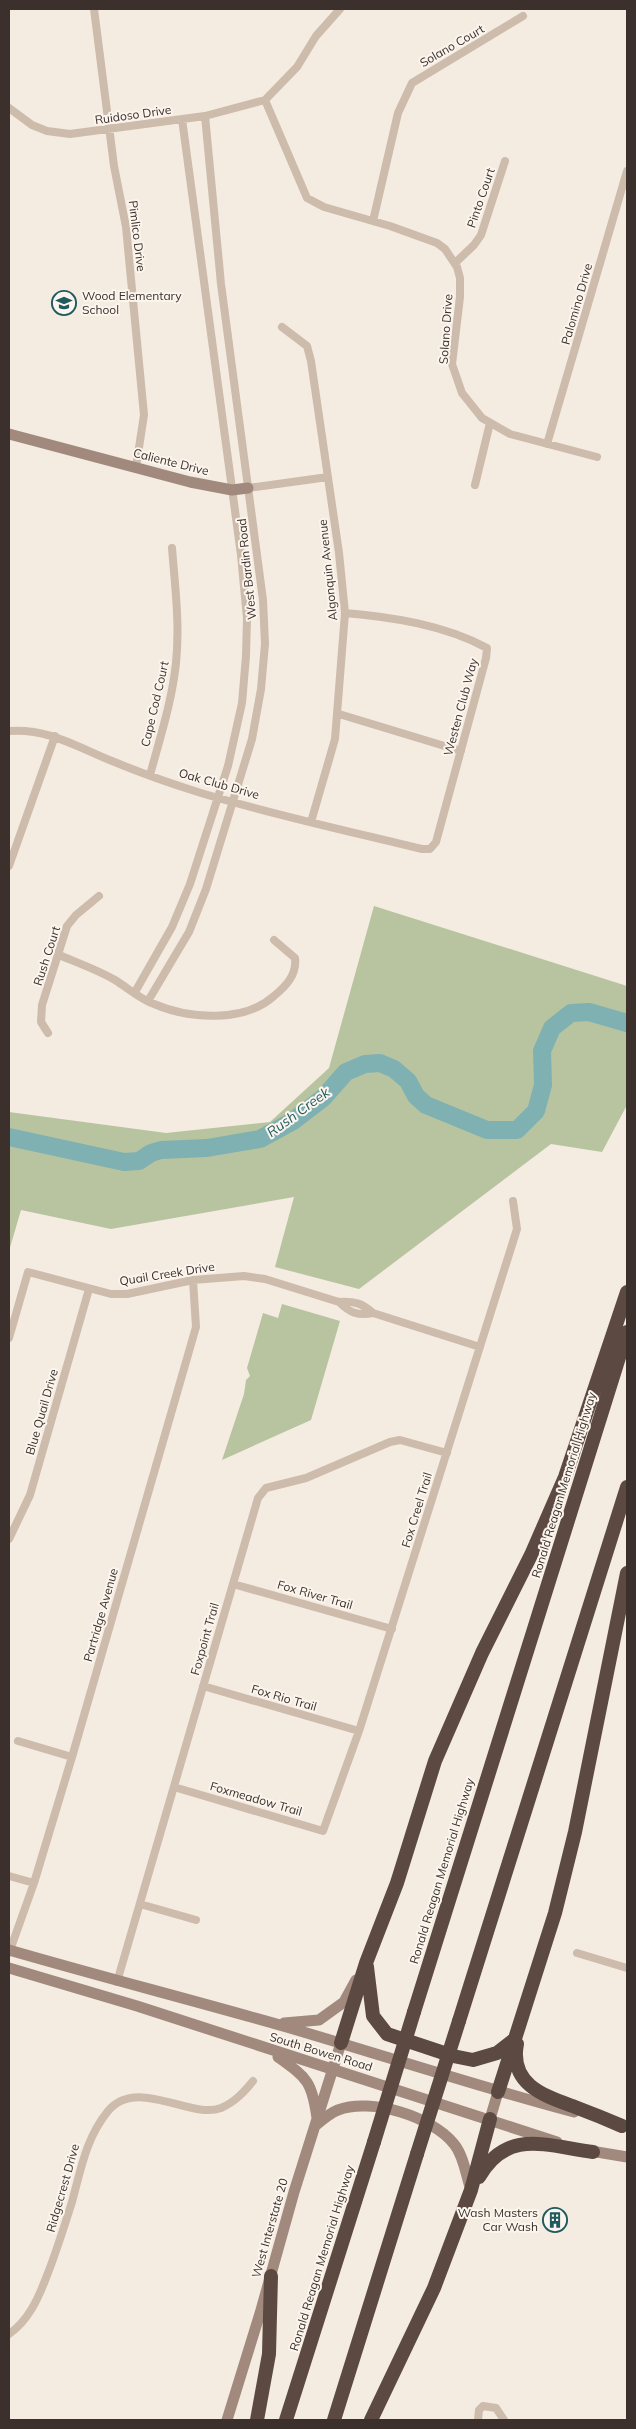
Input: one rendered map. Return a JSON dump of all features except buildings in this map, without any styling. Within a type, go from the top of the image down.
[{"type":"highway","points":[[341,2044],[366,1964],[397,1883],[434,1761],[482,1653],[531,1555],[565,1477],[627,1292]]},
{"type":"highway","name":"Ronald Reagan Memorial Highway","points":[[286,2420],[627,1332]]},
{"type":"highway","points":[[334,2420],[627,1486]]},
{"type":"highway","points":[[498,2092],[556,1913],[575,1832],[627,1573]]},
{"type":"highway","points":[[366,1964],[373,2016],[387,2034],[453,2056],[474,2060],[497,2053],[515,2038]]},
{"type":"highway","points":[[523,2015],[516,2056],[520,2072],[527,2084],[541,2095],[624,2126]]},
{"type":"highway","points":[[371,2420],[434,2288],[470,2190],[490,2119]]},
{"type":"highway","points":[[470,2190],[492,2159],[507,2148],[524,2143],[536,2143],[592,2152]]},
{"type":"highway","points":[[258,2420],[269,2354],[271,2276]]},
{"type":"main road","name":"Caliente Drive","points":[[9,434],[136,468],[232,490],[248,488]]},
{"type":"main road","name":"South Bowen Road","points":[[9,1951],[270,2023],[498,2092],[624,2126]]},
{"type":"main road","points":[[270,2023],[296,2023],[319,2020],[344,2002],[366,1964]]},
{"type":"main road","name":"South Bowen Road","points":[[9,1968],[137,2006],[268,2050],[592,2152],[627,2157]]},
{"type":"main road","name":"West Interstate 20","points":[[227,2420],[271,2276],[294,2192],[341,2044]]},
{"type":"main road","points":[[268,2050],[299,2072],[309,2083],[316,2123],[340,2110],[354,2107],[383,2109],[418,2118],[442,2131],[456,2145],[470,2190]]},
{"type":"main road","points":[[490,2119],[498,2092]]},
{"type":"street","name":"Pimlico Drive","points":[[94,9],[110,130],[126,227],[144,415],[136,468]]},
{"type":"street","points":[[265,100],[297,67],[316,36],[340,9]]},
{"type":"street","name":"Solano Court","points":[[374,221],[398,113],[412,83],[524,16]]},
{"type":"street","name":"Ruidoso Drive","points":[[9,108],[32,125],[47,131],[70,134],[205,116],[265,100]]},
{"type":"street","name":"Solano Drive","points":[[265,100],[307,198],[324,207],[437,242],[445,249],[455,263],[460,278],[460,297],[452,364],[462,393],[472,407],[490,424],[510,434],[596,457]]},
{"type":"street","name":"West Bardin Road","points":[[148,1001],[189,932],[206,889],[252,739],[262,689],[265,644],[263,600],[221,284],[205,116]]},
{"type":"street","name":"West Bardin Road","points":[[135,992],[172,927],[190,884],[228,766],[242,703],[246,656],[246,609],[232,490],[182,119]]},
{"type":"street","name":"Pinto Court","points":[[455,263],[474,245],[481,235],[505,161]]},
{"type":"street","name":"Palomino Drive","points":[[548,444],[627,171]]},
{"type":"street","name":"Algonquin Avenue","points":[[282,327],[307,346],[311,361],[345,613],[339,714],[335,739],[311,822]]},
{"type":"street","points":[[475,485],[490,424]]},
{"type":"street","name":"Caliente Drive","points":[[248,488],[328,477]]},
{"type":"street","name":"Cape Cod Court","points":[[150,775],[171,696],[176,664],[176,589],[172,548]]},
{"type":"street","name":"Westen Club Way","points":[[345,613],[390,617],[455,635],[487,648],[486,658],[436,842],[433,847],[427,850]]},
{"type":"street","points":[[339,714],[461,751]]},
{"type":"street","name":"Oak Club Drive","points":[[9,731],[24,730],[55,736],[150,775],[218,797],[427,850]]},
{"type":"street","points":[[9,866],[55,736]]},
{"type":"street","name":"Rush Court","points":[[48,1034],[41,1022],[42,1005],[68,926],[76,914],[99,896]]},
{"type":"street","points":[[59,955],[97,971],[148,1001],[176,1012],[198,1015],[226,1014],[244,1011],[270,1000],[286,986],[296,966],[295,958],[274,940]]},
{"type":"street","name":"Fox Creel Trail","points":[[327,1823],[392,1629],[517,1229],[513,1201]]},
{"type":"street","name":"Quail Creek Drive","points":[[9,1338],[28,1272],[89,1290],[127,1294],[193,1280],[251,1277],[339,1302],[348,1311],[362,1315],[374,1313],[480,1347]]},
{"type":"street","name":"Partridge Avenue","points":[[9,1951],[34,1883],[72,1757],[196,1327],[193,1280]]},
{"type":"street","name":"Blue Quail Drive","points":[[9,1538],[30,1495],[89,1290]]},
{"type":"street","name":"Foxpoint Trail","points":[[117,1982],[258,1498],[266,1488],[306,1478],[390,1442],[400,1440],[447,1453]]},
{"type":"street","name":"Fox River Trail","points":[[233,1584],[392,1629]]},
{"type":"street","name":"Fox Rio Trail","points":[[203,1686],[359,1732]]},
{"type":"street","points":[[18,1741],[72,1757]]},
{"type":"street","name":"Foxmeadow Trail","points":[[174,1787],[323,1831],[327,1823]]},
{"type":"street","points":[[9,1876],[34,1883]]},
{"type":"street","points":[[140,1904],[196,1920]]},
{"type":"street","points":[[577,1953],[627,1968]]},
{"type":"street","name":"Ridgecrest Drive","points":[[9,2334],[22,2322],[36,2302],[71,2204],[87,2145],[109,2109],[120,2102],[140,2097],[202,2108],[220,2108],[241,2096],[253,2081]]},
{"type":"street","points":[[478,2420],[479,2410],[483,2406],[496,2408],[504,2420]]},
{"type":"green space","points":[[374,906],[627,986],[627,1105],[602,1152],[551,1144],[359,1289],[275,1267],[294,1197],[111,1229],[21,1210],[9,1251],[9,1112],[166,1133],[270,1122],[329,1068]]},
{"type":"green space","points":[[282,1304],[340,1321],[311,1420],[222,1460],[244,1394],[246,1380],[250,1376],[247,1368],[263,1313],[278,1318]]},
{"type":"waterway","name":"Rush Creek","points":[[9,1137],[124,1162],[139,1161],[151,1153],[161,1150],[207,1148],[260,1139],[293,1121],[323,1098],[346,1072],[365,1064],[380,1063],[394,1069],[408,1081],[416,1096],[426,1105],[487,1130],[517,1130],[536,1111],[543,1085],[542,1051],[552,1028],[571,1013],[589,1012],[627,1023]]},
{"type":"place","name":"Wood Elementary School","points":[[64,303]]},
{"type":"place","name":"Wash Masters Car Wash","points":[[555,2220]]}]
